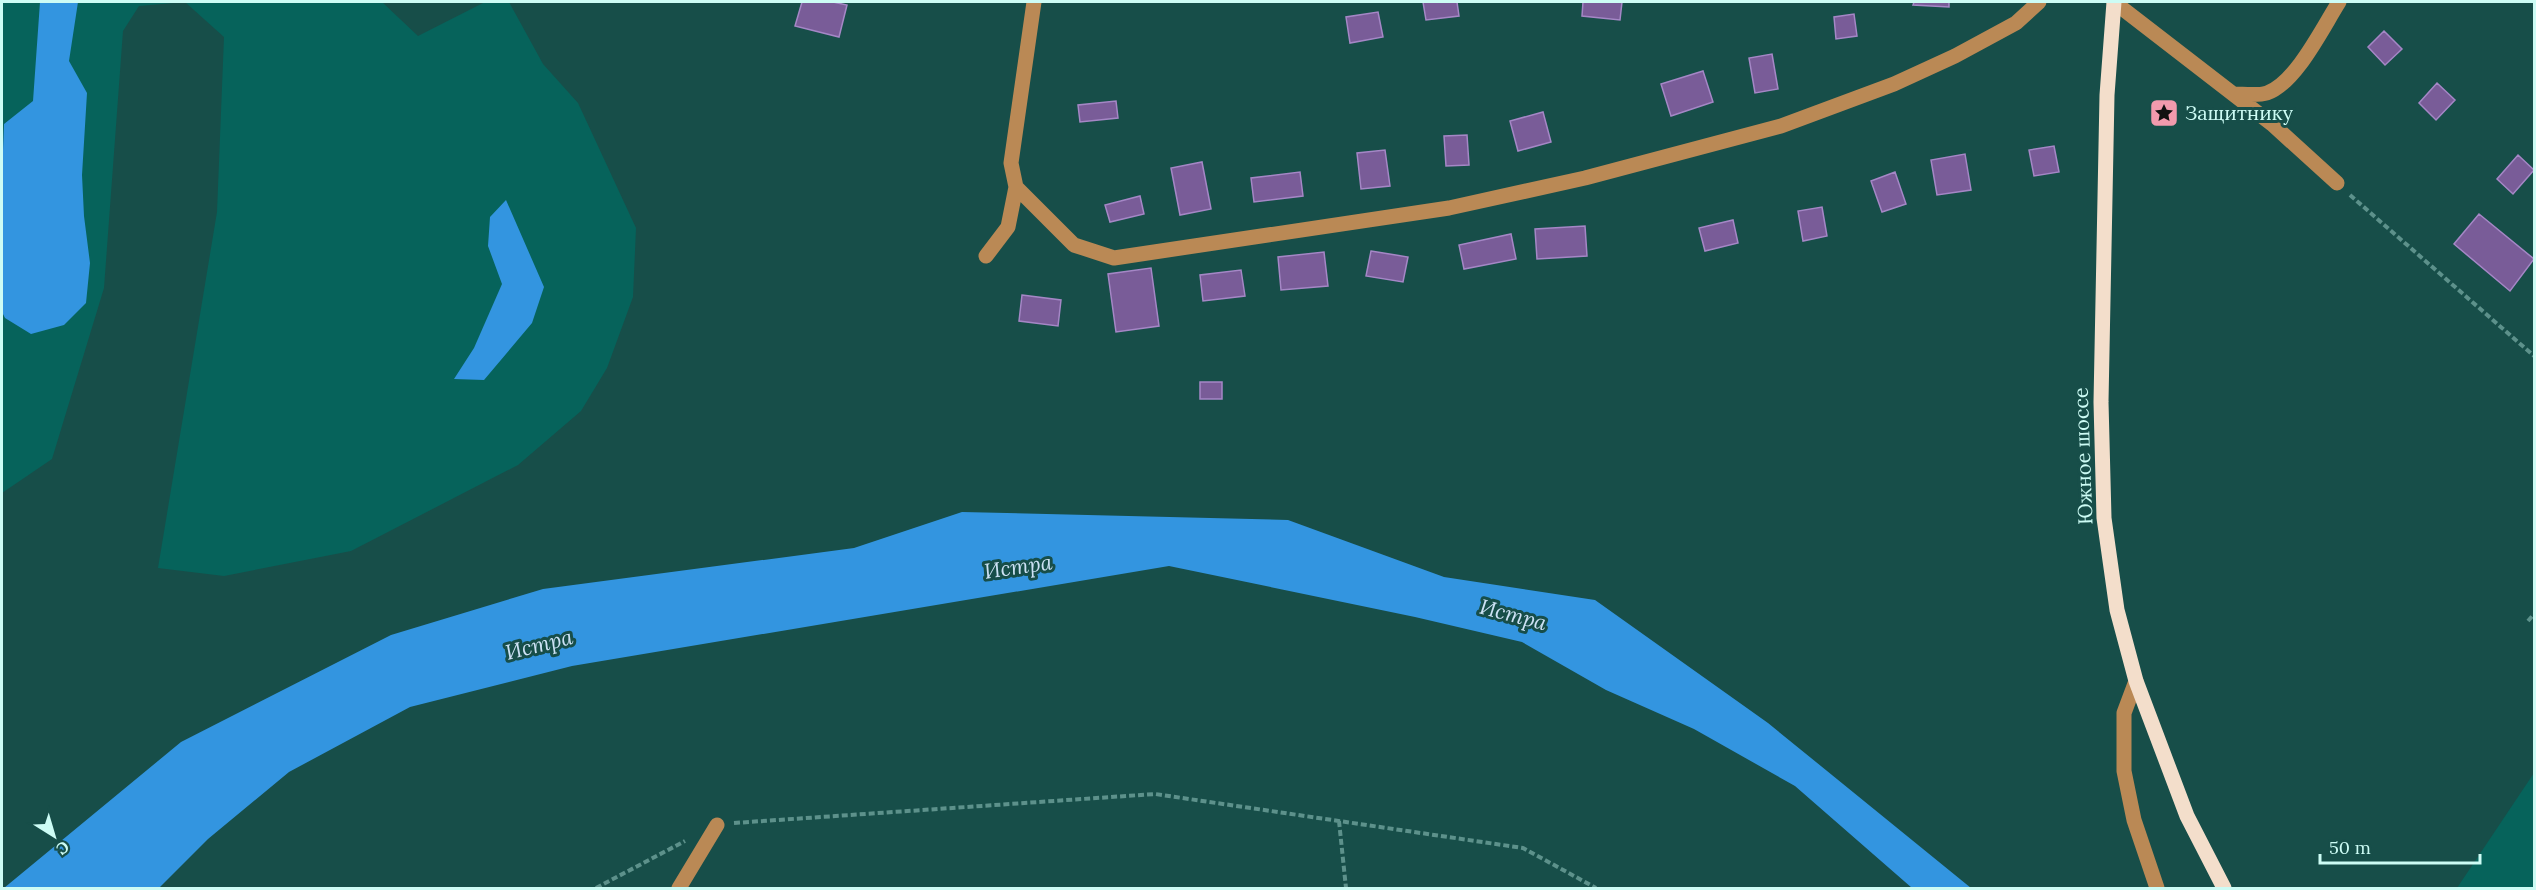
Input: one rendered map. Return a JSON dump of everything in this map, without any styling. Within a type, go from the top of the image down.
[{"type":"main road","name":"Южное шоссе","points":[[2114,2],[2108,95],[2101,402],[2104,518],[2117,610],[2136,681],[2187,816],[2224,888]]},
{"type":"street","points":[[986,256],[1008,227],[1016,187],[1011,164],[1034,2]]},
{"type":"street","points":[[1016,187],[1074,245],[1114,258],[1281,235],[1449,208],[1586,178],[1781,126],[1894,84],[1955,56],[2016,23],[2039,2]]},
{"type":"street","points":[[2114,2],[2272,124],[2337,183]]},
{"type":"street","points":[[2234,94],[2266,93],[2285,81],[2299,65],[2339,2]]},
{"type":"street","points":[[2266,93],[2272,124]]},
{"type":"street","points":[[2136,681],[2124,713],[2124,771],[2134,820],[2157,888]]},
{"type":"street","points":[[679,888],[717,825]]},
{"type":"path","points":[[2337,183],[2535,356]]},
{"type":"path","points":[[2528,621],[2535,614]]},
{"type":"path","points":[[717,825],[1155,794],[1523,848],[1596,888]]},
{"type":"path","points":[[1338,821],[1346,888]]},
{"type":"path","points":[[596,888],[686,841]]},
{"type":"green space","points":[[2,2],[185,2],[139,6],[123,31],[104,288],[52,459],[2,493]]},
{"type":"green space","points":[[185,2],[382,2],[418,36],[485,2],[509,2],[543,64],[578,103],[636,228],[633,297],[607,368],[581,411],[518,465],[351,551],[224,576],[158,568],[217,212],[224,37]]},
{"type":"green space","points":[[2534,773],[2534,888],[2457,888]]},
{"type":"water","points":[[40,2],[78,2],[69,61],[87,93],[82,175],[90,263],[86,303],[64,325],[31,334],[5,318],[2,312],[2,176],[4,124],[33,101]]},
{"type":"water","points":[[506,200],[544,287],[532,323],[484,380],[454,379],[474,348],[502,284],[488,246],[490,217]]},
{"type":"water","name":"Истра","points":[[962,512],[1288,520],[1444,577],[1595,600],[1768,723],[1971,888],[1912,888],[1795,786],[1694,729],[1606,690],[1522,642],[1415,617],[1169,566],[572,666],[410,707],[289,772],[208,839],[159,888],[4,888],[181,742],[391,635],[543,589],[854,548]]},
{"type":"building","points":[[802,2],[833,2],[847,5],[839,37],[795,26]]},
{"type":"building","points":[[1423,2],[1457,2],[1459,16],[1426,20]]},
{"type":"building","points":[[1583,2],[1622,2],[1620,20],[1582,16]]},
{"type":"building","points":[[1914,2],[1949,2],[1949,7],[1913,5]]},
{"type":"building","points":[[1378,12],[1383,37],[1350,43],[1346,17]]},
{"type":"building","points":[[1854,14],[1857,36],[1836,39],[1834,17]]},
{"type":"building","points":[[2384,31],[2402,49],[2385,65],[2368,47]]},
{"type":"building","points":[[1772,54],[1778,89],[1755,93],[1749,58]]},
{"type":"building","points":[[1703,71],[1713,102],[1671,116],[1661,84]]},
{"type":"building","points":[[2437,83],[2455,100],[2436,120],[2419,103]]},
{"type":"building","points":[[1116,101],[1118,118],[1080,122],[1078,105]]},
{"type":"building","points":[[1543,112],[1551,142],[1518,151],[1510,121]]},
{"type":"building","points":[[1467,135],[1469,165],[1446,166],[1444,136]]},
{"type":"building","points":[[2054,146],[2059,172],[2034,176],[2029,150]]},
{"type":"building","points":[[1385,150],[1390,186],[1361,189],[1357,153]]},
{"type":"building","points":[[1965,154],[1971,190],[1937,195],[1931,160]]},
{"type":"building","points":[[2518,155],[2534,170],[2513,194],[2497,179]]},
{"type":"building","points":[[1202,162],[1211,209],[1180,215],[1171,168]]},
{"type":"building","points":[[1300,172],[1303,196],[1254,202],[1251,178]]},
{"type":"building","points":[[1895,172],[1906,204],[1882,212],[1871,181]]},
{"type":"building","points":[[1140,196],[1144,214],[1110,222],[1105,205]]},
{"type":"building","points":[[1822,207],[1827,236],[1803,241],[1798,211]]},
{"type":"building","points":[[2479,214],[2534,259],[2510,291],[2454,244]]},
{"type":"building","points":[[1733,220],[1738,243],[1705,251],[1699,228]]},
{"type":"building","points":[[1585,226],[1587,256],[1537,259],[1535,229]]},
{"type":"building","points":[[1511,234],[1516,259],[1464,269],[1459,245]]},
{"type":"building","points":[[1371,251],[1408,257],[1403,282],[1366,276]]},
{"type":"building","points":[[1324,252],[1328,286],[1281,290],[1278,257]]},
{"type":"building","points":[[1151,268],[1159,326],[1116,332],[1108,274]]},
{"type":"building","points":[[1241,270],[1245,296],[1203,301],[1200,275]]},
{"type":"building","points":[[1022,295],[1061,300],[1058,326],[1019,321]]},
{"type":"building","points":[[1200,382],[1222,382],[1222,399],[1200,399]]},
{"type":"place","name":"Защитнику","points":[[2164,113]]}]
